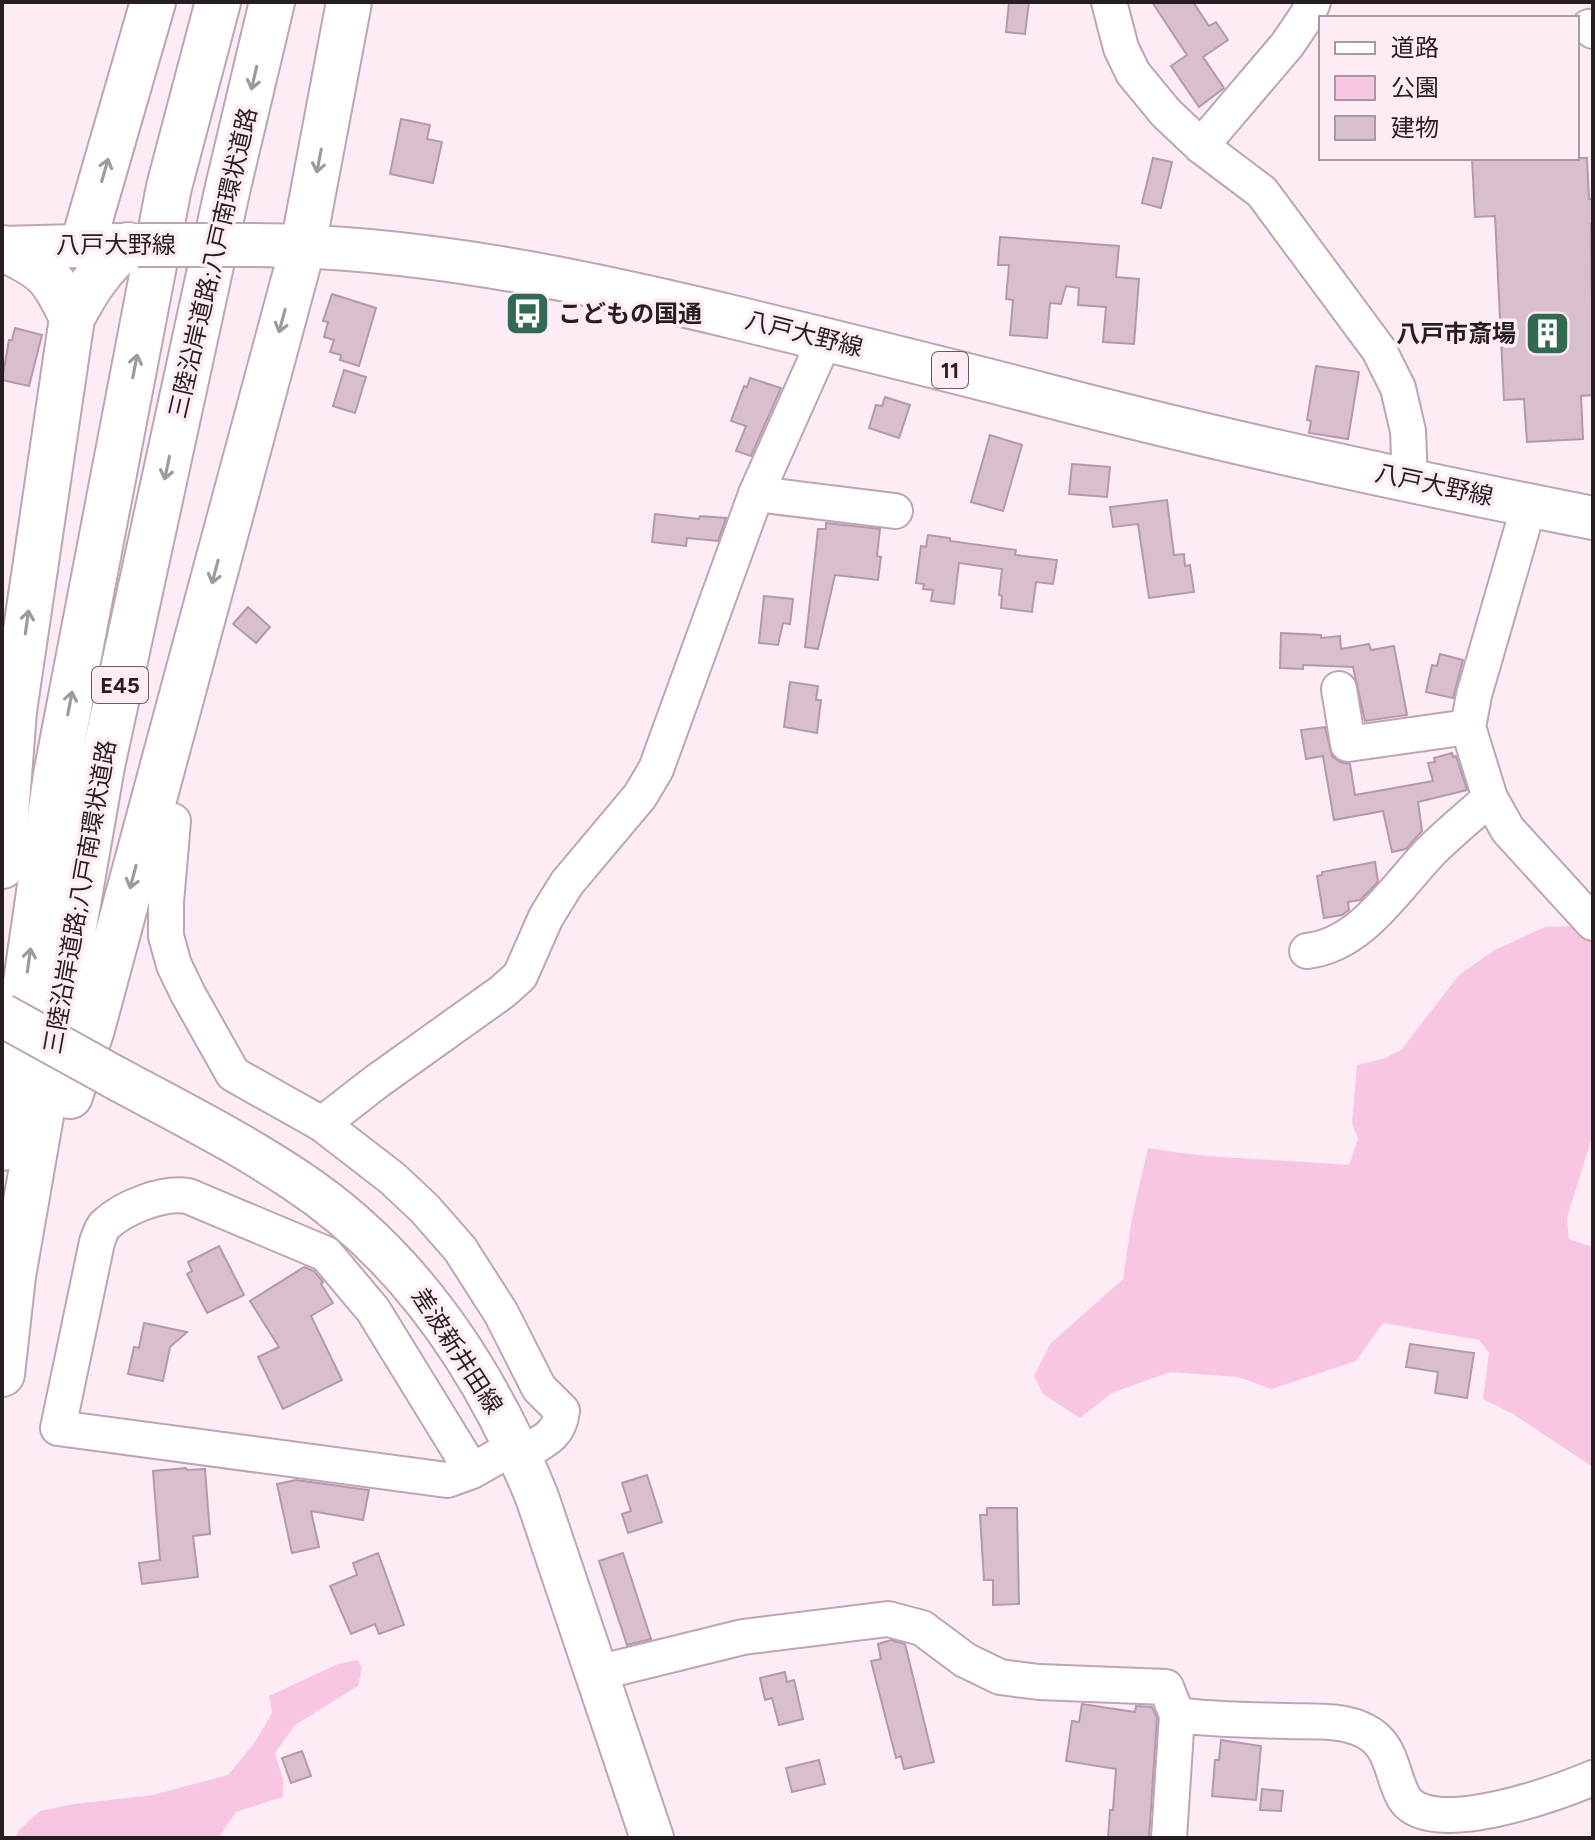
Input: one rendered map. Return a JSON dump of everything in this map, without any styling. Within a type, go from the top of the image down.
[{"type":"highway","points":[[83,244],[153,2]]},
{"type":"highway","name":"三陸沿岸道路;八戸南環状道路","points":[[2,1148],[56,775],[169,187],[218,2]]},
{"type":"highway","name":"三陸沿岸道路;八戸南環状道路","points":[[2,1374],[13,1276],[102,766],[228,187],[272,2]]},
{"type":"highway","points":[[13,1276],[92,1029],[303,246],[349,2]]},
{"type":"highway","points":[[2,866],[14,711],[72,318],[92,280],[111,258],[133,245]]},
{"type":"highway","points":[[2,248],[35,264],[51,278],[72,318]]},
{"type":"main road","name":"八戸大野線","points":[[2,248],[83,244],[303,246],[399,254],[594,284],[1122,415],[1410,481],[1593,518]]},
{"type":"main road","name":"差波新井田線","points":[[2,1015],[232,1140],[297,1180],[351,1222],[401,1269],[440,1316],[518,1450],[563,1569],[652,1838]]},
{"type":"street","points":[[1109,2],[1121,48],[1133,73],[1166,113],[1201,146],[1262,192],[1379,350],[1398,388],[1408,431],[1410,481]]},
{"type":"street","points":[[1201,146],[1287,45],[1313,2]]},
{"type":"street","points":[[322,1124],[520,976],[546,917],[567,883],[640,796],[656,769],[756,494],[825,339]]},
{"type":"street","points":[[756,494],[895,511]]},
{"type":"street","points":[[1529,505],[1474,695],[1468,727],[1490,798],[1508,830],[1593,923]]},
{"type":"street","points":[[1339,689],[1348,744],[1468,727]]},
{"type":"street","points":[[1307,951],[1326,949],[1359,927],[1384,905],[1431,851],[1490,798]]},
{"type":"street","points":[[173,821],[166,936],[174,965],[188,994],[233,1074],[322,1124],[392,1178],[425,1209],[460,1249],[501,1313],[534,1379],[562,1411],[561,1424],[555,1433],[472,1471],[447,1480],[58,1428],[97,1242],[104,1226],[144,1203],[172,1194],[188,1196],[326,1254],[373,1310],[472,1471]]},
{"type":"street","points":[[597,1673],[743,1637],[888,1619],[922,1628],[965,1660],[1000,1677],[1039,1682],[1166,1687],[1177,1715],[1169,1838]]},
{"type":"street","points":[[1177,1715],[1340,1722],[1367,1731],[1392,1760],[1404,1800],[1418,1811],[1440,1817],[1464,1817],[1534,1802],[1593,1778]]},
{"type":"green space","points":[[1572,926],[1593,940],[1593,1134],[1567,1218],[1569,1239],[1593,1247],[1593,1467],[1513,1414],[1483,1399],[1489,1353],[1479,1340],[1383,1323],[1356,1361],[1272,1389],[1238,1377],[1170,1372],[1112,1393],[1080,1418],[1043,1394],[1034,1376],[1050,1344],[1123,1279],[1132,1217],[1148,1148],[1223,1157],[1349,1165],[1358,1139],[1352,1123],[1357,1065],[1383,1059],[1401,1050],[1459,975],[1493,951],[1545,927]]},
{"type":"green space","points":[[358,1660],[362,1668],[358,1686],[295,1725],[275,1753],[283,1779],[283,1797],[236,1812],[218,1838],[15,1838],[19,1830],[40,1811],[153,1795],[228,1775],[255,1742],[272,1713],[269,1696],[338,1664]]},
{"type":"building","points":[[1009,2],[1029,2],[1025,34],[1006,32]]},
{"type":"building","points":[[1152,2],[1193,2],[1209,26],[1216,22],[1228,40],[1203,57],[1224,88],[1199,107],[1171,66],[1187,55]]},
{"type":"building","points":[[401,119],[430,125],[427,139],[442,142],[433,183],[390,174]]},
{"type":"building","points":[[1153,158],[1172,162],[1161,208],[1142,203]]},
{"type":"building","name":"八戸市斎場","points":[[1587,158],[1589,199],[1593,199],[1593,395],[1581,396],[1583,439],[1527,442],[1524,399],[1504,400],[1495,216],[1475,217],[1472,160]]},
{"type":"building","points":[[1000,237],[1119,246],[1116,277],[1139,279],[1134,344],[1103,342],[1106,307],[1078,305],[1079,288],[1066,286],[1061,304],[1050,303],[1047,338],[1010,335],[1013,300],[1006,299],[1009,265],[998,265]]},
{"type":"building","points":[[332,294],[376,308],[359,366],[340,360],[341,355],[330,352],[334,340],[324,337],[328,322],[323,321]]},
{"type":"building","points":[[15,328],[42,335],[29,386],[2,380],[9,340],[12,340]]},
{"type":"building","points":[[1316,366],[1359,372],[1348,439],[1309,433],[1311,421],[1307,420]]},
{"type":"building","points":[[344,370],[366,377],[355,413],[333,406]]},
{"type":"building","points":[[750,378],[781,388],[751,456],[736,451],[746,426],[731,421]]},
{"type":"building","points":[[885,397],[910,405],[899,438],[869,428],[876,405],[882,406]]},
{"type":"building","points":[[990,435],[1022,445],[1003,511],[971,502]]},
{"type":"building","points":[[1072,464],[1110,467],[1107,497],[1069,494]]},
{"type":"building","points":[[1167,500],[1174,555],[1184,554],[1185,566],[1190,565],[1194,592],[1149,598],[1138,524],[1113,527],[1110,507]]},
{"type":"building","points":[[655,514],[699,519],[700,516],[726,518],[718,541],[687,538],[686,546],[652,542]]},
{"type":"building","points":[[826,523],[880,529],[877,556],[881,557],[878,580],[835,575],[818,649],[805,647],[818,529],[826,529]]},
{"type":"building","points":[[928,535],[1016,550],[1015,555],[1057,560],[1053,584],[1036,582],[1032,612],[1001,608],[1002,569],[959,563],[954,604],[931,601],[933,590],[923,589],[924,584],[916,583],[921,546],[926,547]]},
{"type":"building","points":[[764,596],[793,599],[790,624],[783,623],[778,645],[759,643]]},
{"type":"building","points":[[248,607],[270,627],[256,643],[233,624]]},
{"type":"building","points":[[1281,633],[1321,635],[1321,638],[1340,636],[1341,649],[1369,644],[1371,650],[1394,646],[1407,715],[1365,721],[1353,667],[1303,665],[1303,669],[1280,668]]},
{"type":"building","points":[[1440,654],[1463,660],[1453,698],[1426,692],[1432,665],[1437,666]]},
{"type":"building","points":[[790,682],[818,686],[816,700],[821,700],[817,733],[784,727]]},
{"type":"building","points":[[1325,727],[1332,756],[1350,764],[1355,795],[1433,781],[1428,763],[1452,753],[1453,757],[1456,756],[1467,790],[1418,802],[1422,831],[1406,849],[1392,852],[1383,811],[1334,820],[1323,756],[1306,759],[1301,730]]},
{"type":"building","points":[[1375,862],[1378,881],[1375,885],[1360,900],[1348,902],[1349,910],[1342,915],[1324,918],[1317,876],[1322,872]]},
{"type":"building","points":[[219,1246],[244,1295],[207,1313],[187,1274],[192,1271],[188,1262]]},
{"type":"building","points":[[304,1267],[314,1271],[323,1282],[321,1284],[333,1303],[311,1316],[342,1380],[283,1409],[258,1357],[279,1347],[250,1301]]},
{"type":"building","points":[[144,1323],[187,1332],[170,1347],[163,1381],[128,1374],[134,1347],[139,1348]]},
{"type":"building","points":[[1410,1344],[1474,1353],[1467,1398],[1435,1393],[1438,1372],[1406,1367]]},
{"type":"building","points":[[205,1469],[210,1534],[193,1536],[198,1577],[142,1584],[139,1563],[160,1560],[153,1471]]},
{"type":"building","points":[[647,1475],[662,1522],[628,1533],[622,1514],[631,1511],[622,1483]]},
{"type":"building","points":[[296,1480],[369,1490],[363,1520],[311,1511],[319,1547],[292,1553],[277,1484]]},
{"type":"building","points":[[987,1508],[1017,1508],[1019,1604],[993,1605],[993,1580],[984,1580],[980,1515],[987,1515]]},
{"type":"building","points":[[378,1553],[404,1625],[379,1634],[375,1624],[351,1634],[330,1586],[357,1575],[353,1563]]},
{"type":"building","points":[[623,1553],[651,1639],[627,1645],[599,1561]]},
{"type":"building","points":[[891,1640],[905,1644],[934,1762],[904,1769],[901,1756],[896,1758],[871,1661],[881,1659],[878,1644]]},
{"type":"building","points":[[785,1672],[787,1682],[794,1680],[803,1719],[779,1725],[772,1698],[765,1700],[760,1678]]},
{"type":"building","points":[[1082,1704],[1135,1712],[1136,1706],[1152,1707],[1157,1718],[1149,1838],[1108,1838],[1116,1769],[1066,1761],[1072,1721],[1079,1722]]},
{"type":"building","points":[[1221,1740],[1261,1746],[1256,1800],[1212,1796],[1215,1760],[1219,1760]]},
{"type":"building","points":[[302,1751],[311,1776],[291,1783],[282,1758]]},
{"type":"building","points":[[819,1760],[825,1784],[792,1792],[786,1768]]},
{"type":"building","points":[[1262,1789],[1283,1791],[1281,1811],[1260,1810]]},
{"type":"place","name":"こどもの国通","points":[[527,314]]},
{"type":"place","name":"八戸市斎場","points":[[1547,334]]}]
